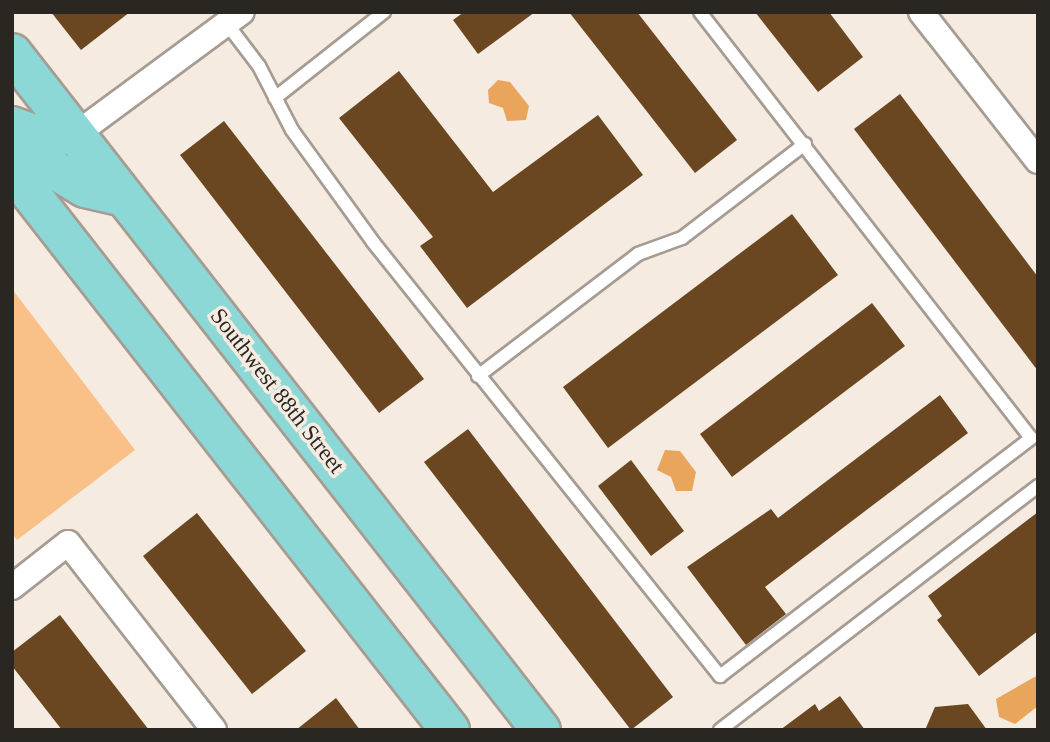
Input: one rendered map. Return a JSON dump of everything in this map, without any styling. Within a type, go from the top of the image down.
[{"type":"main road","name":"Southwest 88th Street","points":[[12,54],[541,730]]},
{"type":"main road","points":[[12,126],[37,135],[75,135]]},
{"type":"main road","points":[[124,197],[85,188],[48,166],[16,176],[450,730]]},
{"type":"street","points":[[921,12],[1038,161]]},
{"type":"street","points":[[75,135],[234,18]]},
{"type":"street","points":[[12,587],[68,543],[214,730]]},
{"type":"lane","points":[[275,98],[384,12]]},
{"type":"lane","points":[[234,18],[292,130],[373,243],[720,676],[1031,438],[700,12]]},
{"type":"lane","points":[[478,376],[638,254],[681,239],[805,144]]},
{"type":"lane","points":[[720,730],[1038,486]]},
{"type":"shaded area","points":[[498,80],[510,82],[529,106],[526,120],[507,121],[503,108],[489,103],[488,90]]},
{"type":"shaded area","points":[[12,289],[135,450],[17,540],[12,533]]},
{"type":"shaded area","points":[[665,450],[680,451],[696,472],[692,491],[676,491],[671,477],[657,470]]},
{"type":"shaded area","points":[[1038,675],[1038,706],[1015,724],[999,717],[996,699]]},
{"type":"building","points":[[51,12],[130,12],[81,50]]},
{"type":"building","points":[[464,12],[535,12],[478,54],[453,20]]},
{"type":"building","points":[[569,12],[637,12],[737,140],[695,173]]},
{"type":"building","points":[[755,12],[829,12],[863,57],[818,92]]},
{"type":"building","points":[[399,71],[493,192],[598,115],[643,175],[467,308],[420,246],[433,237],[339,118]]},
{"type":"building","points":[[900,94],[1038,277],[1038,371],[854,129]]},
{"type":"building","points":[[224,121],[424,379],[379,413],[180,155]]},
{"type":"building","points":[[792,214],[838,275],[608,448],[563,387]]},
{"type":"building","points":[[872,303],[905,346],[732,477],[700,434]]},
{"type":"building","points":[[940,395],[968,433],[765,587],[786,614],[746,645],[687,567],[771,509],[778,518]]},
{"type":"building","points":[[468,429],[673,697],[631,730],[424,462]]},
{"type":"building","points":[[631,460],[684,531],[651,556],[598,486]]},
{"type":"building","points":[[1038,512],[1038,631],[979,676],[937,620],[942,616],[928,596]]},
{"type":"building","points":[[197,513],[306,651],[252,694],[143,556]]},
{"type":"building","points":[[60,615],[149,730],[62,730],[12,666],[12,652]]},
{"type":"building","points":[[840,696],[865,730],[780,730],[815,704],[819,711]]},
{"type":"building","points":[[336,698],[360,730],[296,730]]},
{"type":"building","points":[[968,704],[987,730],[925,730],[935,707]]}]
